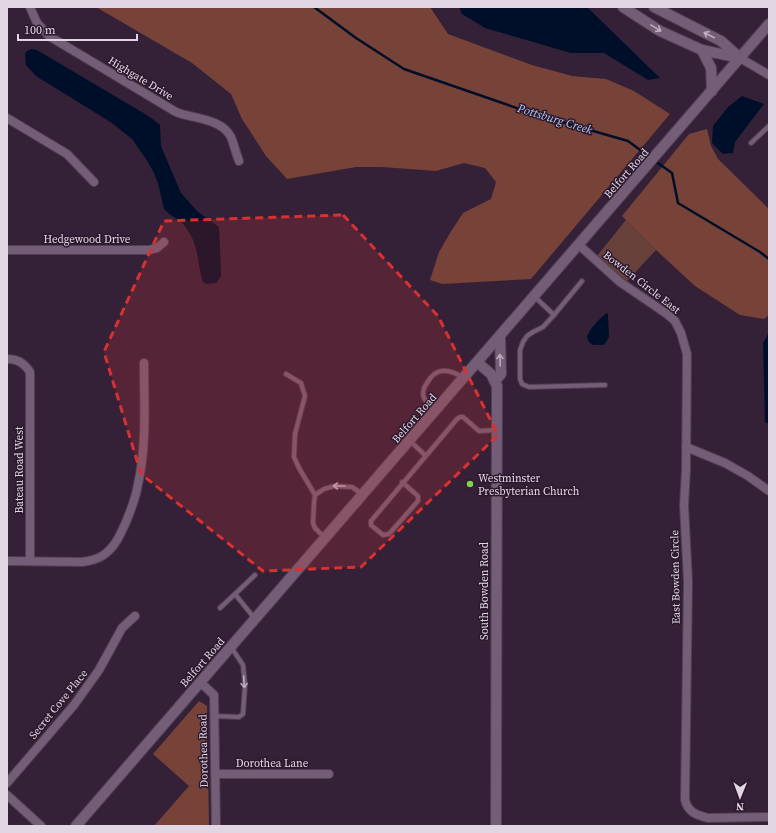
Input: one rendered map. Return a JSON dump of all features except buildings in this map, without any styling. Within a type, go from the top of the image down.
[{"type":"main road","points":[[623,7],[660,31],[702,50],[740,58]]},
{"type":"main road","points":[[654,7],[722,41],[740,58]]},
{"type":"main road","name":"Belfort Road","points":[[76,826],[634,183],[769,24]]},
{"type":"main road","points":[[702,50],[711,68],[712,91]]},
{"type":"main road","points":[[478,363],[491,374],[495,381],[501,374],[500,337]]},
{"type":"main road","name":"South Bowden Road","points":[[495,381],[497,386],[496,826]]},
{"type":"street","name":"Highgate Drive","points":[[30,7],[37,23],[49,36],[176,112],[208,121],[225,129],[231,137],[239,161]]},
{"type":"street","points":[[740,58],[769,75]]},
{"type":"street","points":[[7,118],[67,154],[94,182]]},
{"type":"street","name":"Hedgewood Drive","points":[[7,250],[149,250],[157,248],[164,242]]},
{"type":"street","name":"Bowden Circle East","points":[[579,245],[620,282],[675,321],[682,333],[684,342]]},
{"type":"street","name":"East Bowden Circle","points":[[684,342],[687,354],[684,505],[688,581],[685,800],[690,811],[699,816],[708,818],[769,818]]},
{"type":"street","name":"Bateau Road West","points":[[7,359],[20,361],[30,372],[30,561]]},
{"type":"street","points":[[7,561],[82,562],[94,560],[108,552],[120,536],[132,506],[138,485],[143,441],[144,363]]},
{"type":"street","points":[[686,447],[724,463],[748,476],[769,491]]},
{"type":"street","name":"Secret Cove Place","points":[[7,782],[74,705],[99,670],[122,628],[135,616]]},
{"type":"street","name":"Dorothea Road","points":[[200,682],[214,694],[216,826]]},
{"type":"street","name":"Dorothea Lane","points":[[215,774],[329,774]]},
{"type":"street","points":[[7,795],[42,826]]},
{"type":"lane","points":[[751,144],[769,126]]},
{"type":"lane","points":[[582,281],[543,328],[526,336],[520,350],[520,379],[522,384],[529,387],[605,385]]},
{"type":"lane","points":[[535,297],[554,315]]},
{"type":"lane","points":[[437,409],[425,400],[424,395],[424,387],[431,376],[438,372],[447,371],[454,372],[464,378]]},
{"type":"lane","points":[[287,375],[301,383],[306,396],[295,434],[294,457],[315,495],[313,523],[315,528],[325,538]]},
{"type":"lane","points":[[402,482],[418,496],[418,501],[389,534],[383,535],[371,525],[371,521],[402,482],[425,455],[460,417],[466,419],[479,431],[497,430]]},
{"type":"lane","points":[[410,441],[425,455]]},
{"type":"lane","points":[[315,495],[324,489],[334,486],[352,487],[363,495]]},
{"type":"lane","points":[[220,608],[255,575]]},
{"type":"lane","points":[[235,594],[255,619]]},
{"type":"lane","points":[[214,716],[239,717],[243,714],[245,685],[243,665],[231,647]]},
{"type":"highlighted area","points":[[343,215],[438,316],[498,435],[361,567],[263,571],[141,474],[104,352],[164,221]]},
{"type":"shaded area","points":[[96,7],[430,7],[448,34],[532,65],[572,76],[606,79],[634,91],[670,114],[531,279],[442,284],[430,280],[439,252],[463,213],[491,199],[496,182],[485,168],[464,163],[436,171],[382,167],[356,167],[287,179],[266,156],[242,119],[231,94],[192,63]]},
{"type":"shaded area","points":[[707,129],[711,146],[718,159],[769,209],[769,315],[764,319],[740,315],[695,286],[622,216],[689,134]]},
{"type":"shaded area","points":[[626,220],[656,250],[627,281],[597,256]]},
{"type":"shaded area","points":[[199,701],[207,706],[209,826],[154,826],[189,786],[153,754]]},
{"type":"water","points":[[459,7],[587,7],[660,78],[648,80],[604,53],[571,53],[485,28],[462,14]]},
{"type":"water","points":[[31,49],[37,50],[150,117],[160,125],[161,146],[181,193],[198,212],[219,227],[221,276],[216,283],[207,284],[203,282],[193,239],[184,225],[164,209],[158,183],[153,171],[132,139],[112,123],[36,76],[26,65],[25,54]]},
{"type":"water","points":[[742,96],[764,104],[735,142],[733,153],[723,154],[712,143],[713,126],[728,107]]},
{"type":"water","points":[[607,313],[609,337],[604,345],[593,345],[589,342],[587,337],[588,334],[595,324]]},
{"type":"water","points":[[769,332],[769,424],[765,422],[763,343]]},
{"type":"waterway","name":"Pottsburg Creek","points":[[314,7],[356,38],[404,69],[534,114],[628,141],[651,158]]},
{"type":"waterway","name":"Pottsburg Creek","points":[[655,161],[672,173],[678,203],[760,252],[769,259]]},
{"type":"place","name":"Westminster Presbyterian Church","points":[[470,484]]}]
